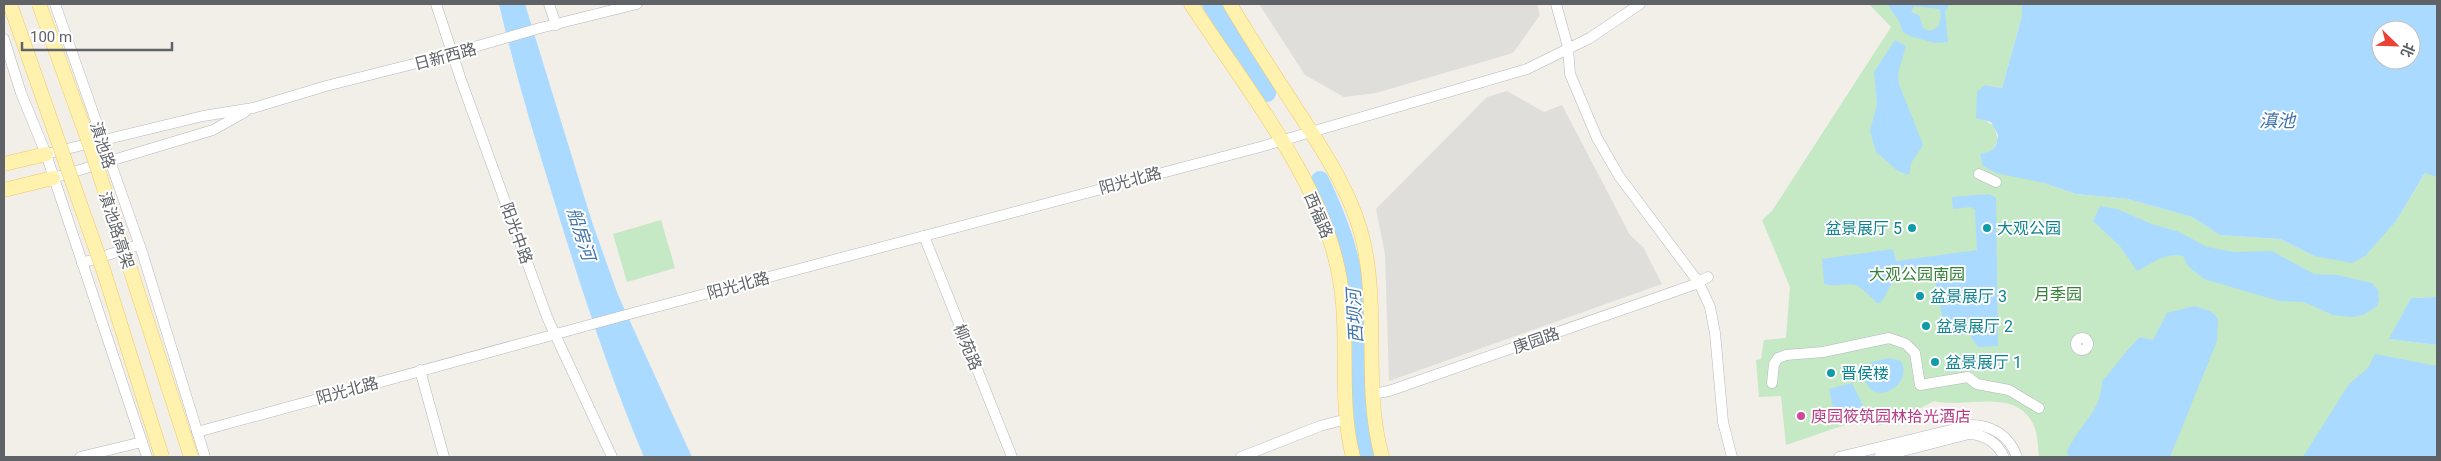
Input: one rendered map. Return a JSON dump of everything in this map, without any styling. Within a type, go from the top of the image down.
[{"type":"main road","name":"滇池路高架","points":[[10,4],[104,272],[162,457]]},
{"type":"main road","name":"滇池路高架","points":[[39,4],[91,148],[191,457]]},
{"type":"main road","name":"西福路","points":[[1191,4],[1280,140],[1316,206],[1334,250],[1340,280],[1343,311],[1347,419],[1353,457]]},
{"type":"main road","name":"西福路","points":[[1230,4],[1335,171],[1352,207],[1364,245],[1371,292],[1373,394],[1378,445],[1382,457]]},
{"type":"main road","points":[[4,164],[46,154]]},
{"type":"main road","points":[[4,190],[53,178]]},
{"type":"street","name":"滇池路","points":[[55,4],[139,245],[205,457]]},
{"type":"street","name":"阳光中路","points":[[436,4],[452,53],[555,335],[612,457]]},
{"type":"street","points":[[549,4],[556,25]]},
{"type":"street","name":"日新西路","points":[[46,154],[203,116],[253,108],[326,86],[502,40],[540,28],[637,4]]},
{"type":"street","points":[[1556,4],[1568,47],[1570,74],[1607,157],[1699,282],[1710,307],[1715,333],[1723,422],[1731,456]]},
{"type":"street","name":"阳光北路","points":[[197,432],[420,370],[587,327],[633,313],[1311,132],[1527,69],[1550,60],[1568,47],[1590,38],[1640,4]]},
{"type":"street","points":[[4,39],[21,92],[46,154],[147,457]]},
{"type":"street","name":"日新西路","points":[[53,178],[213,130],[253,108]]},
{"type":"street","points":[[1979,174],[1996,182]]},
{"type":"street","name":"柳苑路","points":[[924,236],[1012,457]]},
{"type":"street","points":[[82,263],[139,245]]},
{"type":"street","name":"庚园路","points":[[1373,394],[1389,391],[1699,282],[1708,277]]},
{"type":"street","points":[[1772,383],[1774,364],[1778,358],[1786,355],[1823,352],[1889,338],[1906,344],[1915,353],[1920,385],[1968,377],[1978,384],[1990,388],[2009,390],[2039,408]]},
{"type":"street","points":[[420,370],[444,457]]},
{"type":"street","points":[[1242,457],[1320,426],[1347,419]]},
{"type":"street","points":[[1839,457],[1971,424],[1987,426],[2001,434],[2012,445],[2017,457]]},
{"type":"street","points":[[1879,457],[1969,434],[1987,438],[1997,446],[2004,457]]},
{"type":"street","points":[[80,457],[142,442]]},
{"type":"shaded area","points":[[1259,4],[1537,4],[1540,15],[1513,53],[1376,93],[1344,97],[1305,75]]},
{"type":"shaded area","points":[[1507,91],[1544,112],[1562,105],[1630,235],[1643,247],[1662,284],[1389,381],[1385,254],[1376,209],[1487,97]]},
{"type":"green space","name":"大观公园南园","points":[[1869,4],[2022,4],[2022,16],[2002,88],[1985,85],[1981,118],[1994,126],[1998,140],[1991,152],[1980,154],[2044,183],[2076,194],[2128,199],[2192,217],[2220,235],[2280,239],[2314,256],[2396,221],[2426,172],[2437,177],[2437,297],[2411,298],[2390,339],[2437,345],[2437,457],[2039,457],[2034,426],[2026,414],[2016,406],[1989,402],[1946,403],[1934,401],[1899,419],[1878,426],[1874,415],[1786,445],[1781,396],[1759,397],[1756,360],[1761,359],[1764,340],[1786,338],[1790,287],[1762,220],[1772,211],[1891,27]]},
{"type":"green space","points":[[661,220],[675,268],[627,282],[613,234]]},
{"type":"water","name":"船房河","points":[[499,4],[525,4],[592,222],[618,295],[692,457],[644,457],[595,328],[574,263],[524,101]]},
{"type":"water","points":[[1887,4],[1950,4],[1945,11],[1948,42],[1935,43],[1910,36],[1903,32],[1899,21]],"holes":[[[1914,6],[1940,9],[1941,17],[1938,27],[1930,31],[1923,28],[1919,15],[1911,12]]]},
{"type":"water","name":"滇池","points":[[2022,4],[2437,4],[2437,177],[2425,173],[2396,221],[2365,256],[2352,263],[2314,256],[2280,239],[2220,235],[2192,217],[2128,199],[2076,194],[2044,183],[1996,173],[1983,166],[1980,154],[1993,149],[1998,135],[1991,122],[1976,118],[1977,92],[1985,85],[2002,88],[2022,16]]},
{"type":"water","points":[[1895,40],[1906,46],[1898,73],[1899,84],[1923,145],[1911,163],[1909,175],[1898,171],[1876,152],[1870,131],[1877,104],[1874,72]]},
{"type":"water","points":[[1989,194],[1996,198],[1998,346],[1978,347],[1969,334],[1946,335],[1935,281],[1929,275],[1895,282],[1878,303],[1858,286],[1849,284],[1828,285],[1824,283],[1822,259],[1893,249],[1896,261],[1977,250],[1975,210],[1971,207],[1953,209],[1952,197]]},
{"type":"water","points":[[2100,206],[2117,209],[2152,224],[2179,232],[2207,247],[2234,252],[2272,251],[2314,274],[2337,275],[2372,283],[2378,290],[2379,301],[2376,307],[2363,315],[2352,317],[2333,315],[2304,302],[2279,301],[2204,279],[2188,266],[2183,256],[2177,255],[2159,259],[2137,271],[2120,246],[2093,221]]},
{"type":"water","points":[[2437,297],[2437,345],[2389,339],[2411,298]]},
{"type":"water","points":[[2195,306],[2212,312],[2218,319],[2217,341],[2170,457],[2069,457],[2067,452],[2071,443],[2094,410],[2098,401],[2102,381],[2125,353],[2140,337],[2153,340],[2167,313]]},
{"type":"water","points":[[2375,354],[2437,366],[2437,457],[2303,457],[2349,384],[2368,368]]},
{"type":"water","points":[[1889,358],[1901,361],[1904,370],[1902,379],[1889,391],[1880,393],[1873,390],[1866,383],[1863,370],[1869,363]]},
{"type":"water","points":[[1852,383],[1865,410],[1836,420],[1829,389]]},
{"type":"waterway","name":"西坝河","points":[[1211,4],[1267,93]]},
{"type":"waterway","name":"西坝河","points":[[1320,180],[1333,208],[1348,251],[1354,281],[1357,317],[1359,418],[1366,457]]},
{"type":"place","name":"盆景展厅 5","points":[[1912,228]]},
{"type":"place","name":"大观公园","points":[[1987,228]]},
{"type":"place","name":"盆景展厅 3","points":[[1920,296]]},
{"type":"place","name":"盆景展厅 2","points":[[1926,326]]},
{"type":"place","name":"盆景展厅 1","points":[[1935,362]]},
{"type":"place","name":"晋侯楼","points":[[1831,373]]},
{"type":"place","name":"庾园筱筑园林拾光酒店","points":[[1801,416]]},
{"type":"park label","name":"月季园","points":[[2058,294]]}]
